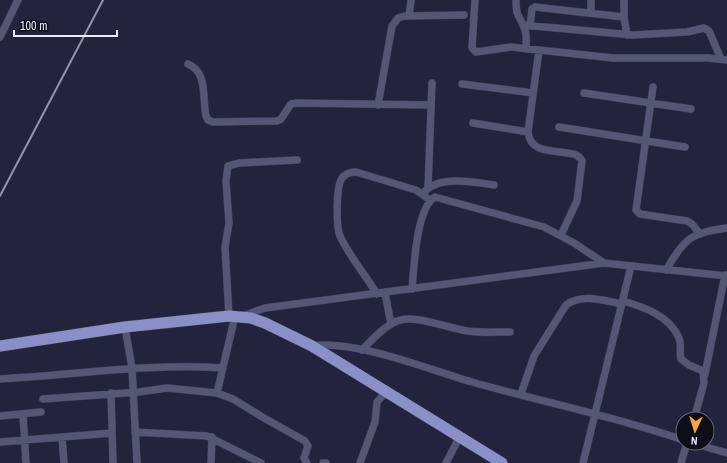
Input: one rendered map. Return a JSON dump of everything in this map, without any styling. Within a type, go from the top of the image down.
[{"type":"main road","points":[[0,346],[125,327],[235,316],[265,323],[312,346],[502,463]]},
{"type":"street","points":[[0,37],[18,0]]},
{"type":"street","points":[[409,16],[411,0]]},
{"type":"street","points":[[475,0],[472,41],[473,51],[480,53],[511,47],[626,59],[724,59],[710,33],[704,28],[687,32],[627,35],[526,26],[517,16],[516,0]]},
{"type":"street","points":[[591,0],[591,13]]},
{"type":"street","points":[[624,0],[624,17],[627,35]]},
{"type":"street","points":[[526,49],[526,26],[532,10],[543,4],[591,13],[624,17]]},
{"type":"street","points":[[378,105],[392,26],[401,17],[464,15]]},
{"type":"street","points":[[539,50],[528,132],[530,140],[537,147],[581,158],[577,201],[562,236]]},
{"type":"street","points":[[188,64],[197,70],[201,77],[206,116],[208,120],[213,122],[277,121],[283,116],[291,104],[296,103],[432,105]]},
{"type":"street","points":[[430,200],[425,191],[432,105],[432,83]]},
{"type":"street","points":[[462,84],[533,93]]},
{"type":"street","points":[[653,87],[636,210],[640,214],[687,221],[692,224],[700,234]]},
{"type":"street","points":[[584,93],[691,110]]},
{"type":"street","points":[[474,123],[528,132]]},
{"type":"street","points":[[559,127],[685,148]]},
{"type":"street","points":[[217,394],[235,316],[225,247],[229,217],[226,182],[228,166],[239,163],[297,160]]},
{"type":"street","points":[[377,294],[339,234],[338,208],[341,180],[347,174],[356,172],[425,191],[434,185],[450,182],[494,185]]},
{"type":"street","points":[[412,289],[417,234],[430,200],[435,197],[536,224],[562,236],[604,263]]},
{"type":"street","points":[[666,270],[682,244],[700,234],[727,228]]},
{"type":"street","points":[[235,316],[265,308],[604,263],[726,275],[696,411]]},
{"type":"street","points":[[583,463],[631,266]]},
{"type":"street","points":[[386,293],[391,324]]},
{"type":"street","points":[[521,394],[534,356],[566,305],[575,300],[586,298],[644,307],[663,319],[674,330],[679,339],[681,359],[705,374]]},
{"type":"street","points":[[362,350],[391,324],[410,319],[466,330],[510,332]]},
{"type":"street","points":[[125,327],[132,368],[137,463]]},
{"type":"street","points":[[312,346],[339,345],[362,350],[639,425],[675,437]]},
{"type":"street","points":[[0,379],[132,368],[190,366],[223,368]]},
{"type":"street","points":[[43,399],[168,388],[217,394],[233,399],[305,441],[308,446],[304,458],[307,463]]},
{"type":"street","points":[[360,463],[375,422],[377,402],[386,392]]},
{"type":"street","points":[[111,393],[113,463]]},
{"type":"street","points":[[0,416],[41,412]]},
{"type":"street","points":[[23,414],[26,463]]},
{"type":"street","points":[[135,432],[202,435],[212,437],[261,463]]},
{"type":"street","points":[[0,442],[112,433]]},
{"type":"street","points":[[446,463],[460,436]]},
{"type":"street","points":[[62,437],[64,463]]},
{"type":"street","points":[[211,463],[212,437]]},
{"type":"street","points":[[715,450],[727,453]]},
{"type":"street","points":[[681,463],[685,451]]},
{"type":"railway","points":[[0,196],[103,0]]}]
